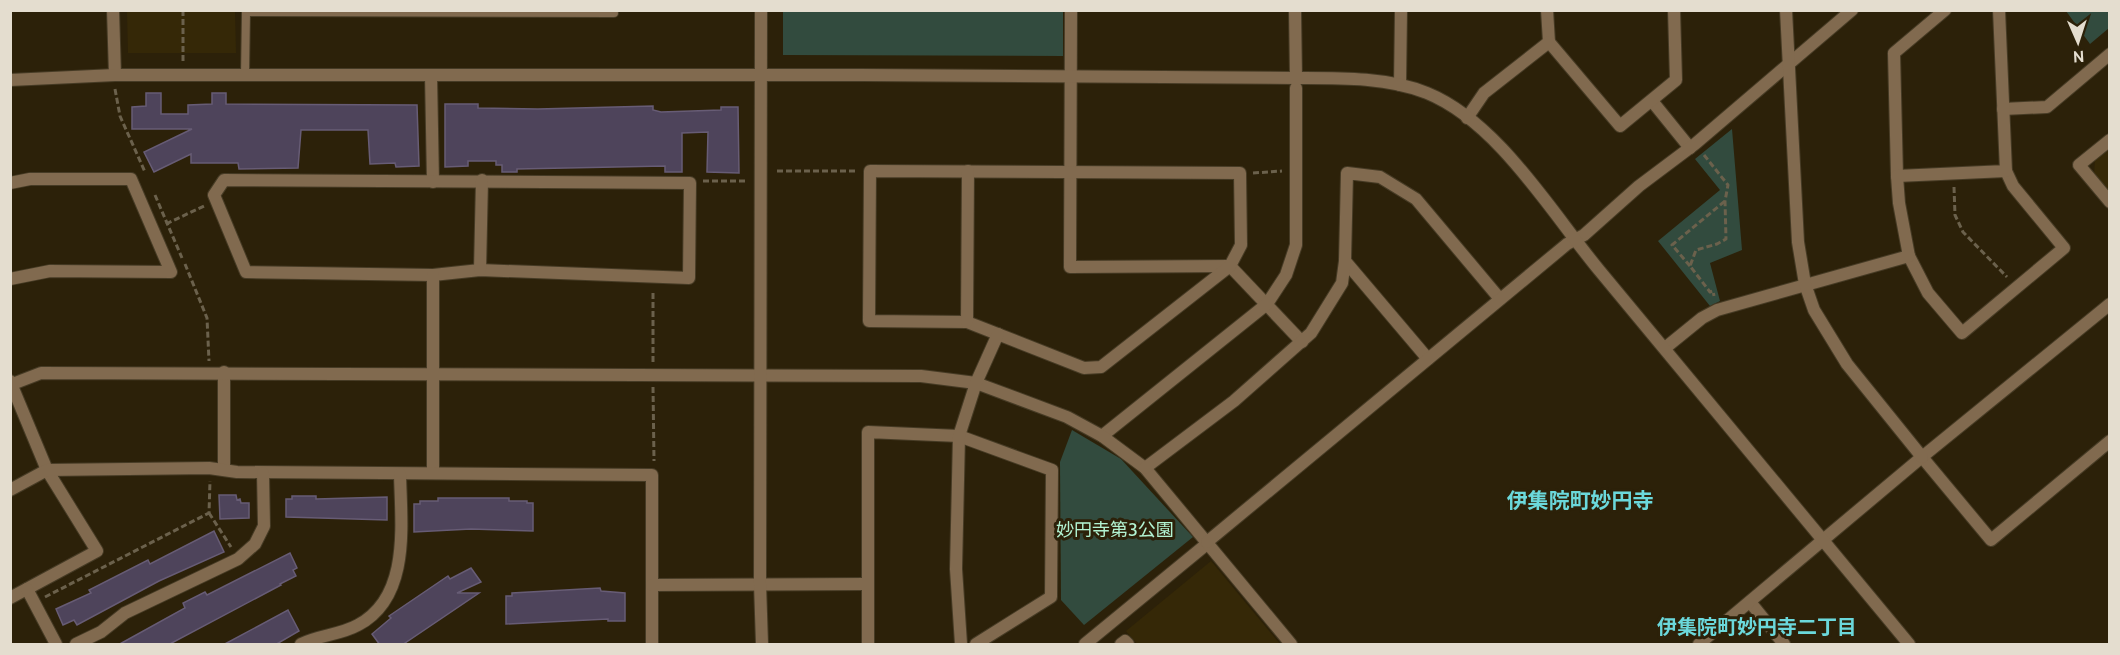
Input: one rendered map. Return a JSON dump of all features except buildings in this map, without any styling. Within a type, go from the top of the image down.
[{"type":"street","points":[[113,10],[115,75]]},
{"type":"street","points":[[761,10],[760,584],[762,645]]},
{"type":"street","points":[[1071,10],[1070,267],[1230,266],[1302,342]]},
{"type":"street","points":[[1102,436],[1267,304],[1286,275],[1296,245],[1295,10]]},
{"type":"street","points":[[1400,86],[1401,10]]},
{"type":"street","points":[[1547,10],[1549,42],[1620,126],[1676,81],[1674,10]]},
{"type":"street","points":[[1786,10],[1798,242],[1805,284],[1814,310],[1847,364],[1991,540],[2109,441]]},
{"type":"street","points":[[1085,645],[1500,299],[1623,202],[1639,186],[1693,146],[1852,10]]},
{"type":"street","points":[[1945,10],[1894,53],[1897,176],[1899,203],[1909,256],[1928,293],[1962,333],[2064,248],[2013,186],[2006,171],[1999,10]]},
{"type":"street","points":[[1467,118],[1484,93],[1549,42]]},
{"type":"street","points":[[2003,110],[2047,107],[2109,54]]},
{"type":"street","points":[[10,80],[115,75],[431,75],[1071,77],[1296,83],[1347,78],[1400,86],[1427,93],[1467,118],[1509,155],[1575,240],[1909,645]]},
{"type":"street","points":[[431,75],[433,182]]},
{"type":"street","points":[[1652,100],[1693,146]]},
{"type":"street","points":[[2109,140],[2079,165],[2109,202]]},
{"type":"street","points":[[870,171],[968,171],[1240,173],[1241,245],[1230,266],[1101,367],[1084,368],[967,322],[869,321],[870,171]]},
{"type":"street","points":[[967,322],[968,171]]},
{"type":"street","points":[[1897,176],[2006,171]]},
{"type":"street","points":[[1145,468],[1234,401],[1311,333],[1342,283],[1346,261],[1347,173],[1380,177],[1416,199],[1500,299]]},
{"type":"street","points":[[10,183],[30,179],[131,179],[171,272],[50,271],[10,279]]},
{"type":"street","points":[[224,180],[433,182],[482,180],[690,183],[689,278],[480,270],[433,275],[246,272],[214,195],[224,180]]},
{"type":"street","points":[[480,270],[482,180]]},
{"type":"street","points":[[1665,348],[1702,318],[1718,310],[1909,256]]},
{"type":"street","points":[[1346,261],[1428,359]]},
{"type":"street","points":[[433,275],[433,474]]},
{"type":"street","points":[[1699,645],[1922,456],[2109,304]]},
{"type":"street","points":[[961,645],[956,569],[959,436],[976,383],[998,334]]},
{"type":"street","points":[[224,372],[224,468]]},
{"type":"street","points":[[10,598],[97,551],[47,470],[11,383],[41,373],[921,376],[976,383],[1067,417],[1102,436],[1145,468],[1291,645]]},
{"type":"street","points":[[868,645],[866,584],[868,432],[959,436],[1052,470],[1051,597],[976,645]]},
{"type":"street","points":[[10,490],[47,470],[224,468],[237,472],[263,473],[652,475],[652,645]]},
{"type":"street","points":[[76,645],[101,632],[125,613],[238,559],[255,544],[264,526],[263,473]]},
{"type":"street","points":[[301,645],[313,638],[356,627],[373,615],[387,597],[399,559],[400,474]]},
{"type":"street","points":[[652,585],[866,584]]},
{"type":"street","points":[[27,589],[56,645]]},
{"type":"street","points":[[1750,602],[1784,645]]},
{"type":"street","points":[[1121,645],[1125,641],[1128,645]]},
{"type":"lane","points":[[245,75],[246,12],[614,13]]},
{"type":"path","points":[[183,10],[183,68]]},
{"type":"path","points":[[115,75],[120,116],[148,180]]},
{"type":"path","points":[[1690,266],[1696,250],[1717,244],[1726,238],[1728,231],[1725,201],[1728,185],[1693,146]]},
{"type":"path","points":[[777,171],[870,171]]},
{"type":"path","points":[[1240,173],[1296,171]]},
{"type":"path","points":[[1954,172],[1955,215],[1963,232],[2006,275],[2015,289]]},
{"type":"path","points":[[690,183],[746,181]]},
{"type":"path","points":[[153,191],[207,318],[210,372]]},
{"type":"path","points":[[154,229],[216,201]]},
{"type":"path","points":[[1718,310],[1713,291],[1710,292],[1672,245],[1725,201]]},
{"type":"path","points":[[652,475],[653,276]]},
{"type":"path","points":[[209,468],[209,513],[238,559]]},
{"type":"path","points":[[34,603],[209,513]]},
{"type":"shaded area","points":[[127,11],[235,11],[236,53],[128,53]]},
{"type":"shaded area","points":[[2109,148],[2109,193],[2094,176],[2095,159]]},
{"type":"shaded area","points":[[1211,561],[1280,644],[1137,644],[1126,631]]},
{"type":"green space","points":[[783,11],[1063,11],[1063,56],[783,55]]},
{"type":"green space","points":[[2066,11],[2109,11],[2109,28],[2090,44]]},
{"type":"green space","points":[[1732,129],[1742,250],[1710,263],[1720,301],[1710,306],[1658,241],[1720,190],[1695,159]]},
{"type":"green space","name":"妙円寺第3公園","points":[[1072,430],[1121,459],[1193,537],[1084,625],[1061,600],[1060,462]]},
{"type":"district","name":"伊集院町妙円寺","points":[[1580,501]]},
{"type":"district","name":"伊集院町妙円寺二丁目","points":[[1757,627]]}]
